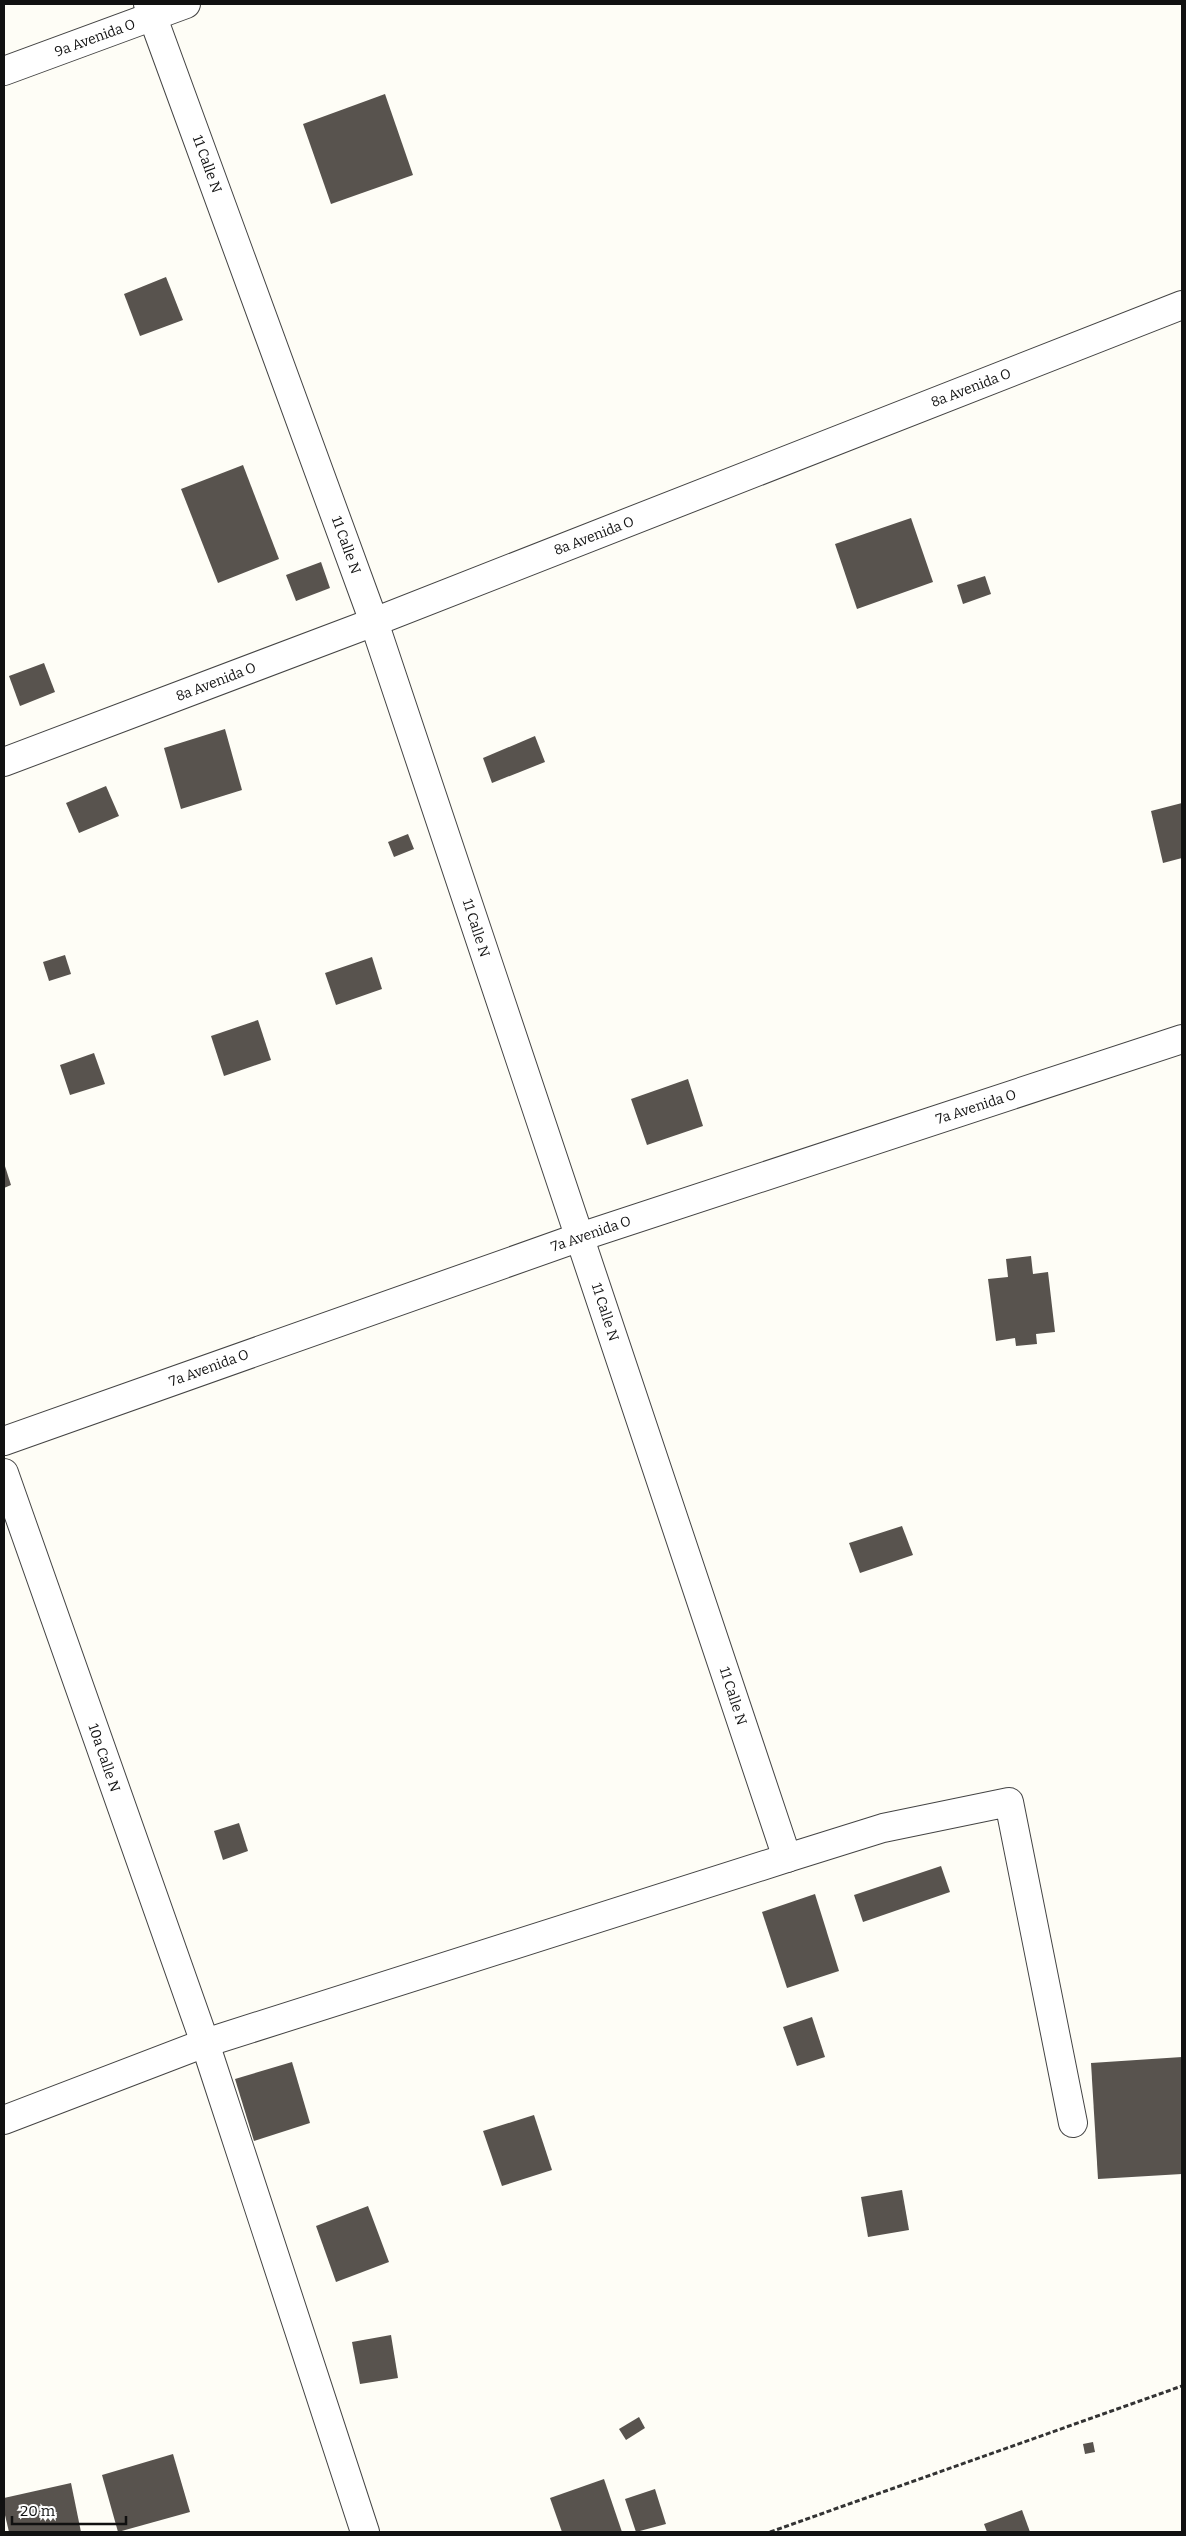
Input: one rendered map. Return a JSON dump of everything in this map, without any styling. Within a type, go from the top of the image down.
[{"type":"street","name":"9a Avenida O","points":[[4,71],[150,11],[186,4]]},
{"type":"street","name":"11 Calle N","points":[[150,11],[374,622],[787,1858]]},
{"type":"street","name":"8a Avenida O","points":[[4,762],[374,622],[1182,305]]},
{"type":"street","name":"7a Avenida O","points":[[4,1441],[580,1237],[1182,1039]]},
{"type":"street","name":"10a Calle N","points":[[4,1473],[205,2043],[365,2532]]},
{"type":"street","points":[[4,2120],[205,2043],[787,1858],[883,1828],[1009,1802],[1073,2123]]},
{"type":"path","points":[[770,2532],[1182,2386]]},
{"type":"building","points":[[385,94],[413,175],[331,204],[303,124]]},
{"type":"building","points":[[166,277],[183,320],[140,336],[124,294]]},
{"type":"building","points":[[243,465],[279,559],[218,583],[181,489]]},
{"type":"building","points":[[911,518],[933,582],[857,609],[835,544]]},
{"type":"building","points":[[321,562],[330,588],[296,601],[286,575]]},
{"type":"building","points":[[985,576],[991,594],[963,604],[957,585]]},
{"type":"building","points":[[44,663],[55,692],[20,706],[9,676]]},
{"type":"building","points":[[225,729],[242,790],[181,809],[164,748]]},
{"type":"building","points":[[535,736],[545,762],[492,783],[483,758]]},
{"type":"building","points":[[106,786],[119,816],[79,833],[66,803]]},
{"type":"building","points":[[1182,803],[1182,858],[1163,863],[1151,811]]},
{"type":"building","points":[[408,834],[414,849],[394,857],[388,842]]},
{"type":"building","points":[[65,955],[71,974],[49,981],[43,962]]},
{"type":"building","points":[[372,957],[382,989],[336,1005],[325,973]]},
{"type":"building","points":[[258,1020],[271,1060],[224,1076],[211,1036]]},
{"type":"building","points":[[94,1053],[105,1084],[70,1095],[60,1065]]},
{"type":"building","points":[[688,1079],[703,1126],[647,1145],[631,1099]]},
{"type":"building","points":[[4,1163],[11,1185],[4,1188]]},
{"type":"building","points":[[1031,1256],[1033,1274],[1048,1272],[1055,1332],[1036,1334],[1037,1344],[1016,1346],[1015,1338],[996,1341],[988,1279],[1008,1277],[1006,1259]]},
{"type":"building","points":[[902,1526],[913,1555],[860,1573],[849,1543]]},
{"type":"building","points":[[239,1823],[248,1851],[223,1860],[214,1831]]},
{"type":"building","points":[[941,1866],[950,1892],[863,1922],[854,1895]]},
{"type":"building","points":[[815,1894],[839,1971],[787,1988],[762,1912]]},
{"type":"building","points":[[812,2017],[825,2057],[797,2066],[783,2027]]},
{"type":"building","points":[[1182,2057],[1182,2174],[1098,2179],[1091,2063]]},
{"type":"building","points":[[292,2062],[310,2123],[254,2141],[235,2079]]},
{"type":"building","points":[[534,2115],[552,2170],[502,2186],[483,2131]]},
{"type":"building","points":[[902,2190],[909,2230],[868,2237],[861,2197]]},
{"type":"building","points":[[368,2206],[389,2262],[336,2282],[316,2226]]},
{"type":"building","points":[[391,2335],[398,2378],[360,2384],[352,2342]]},
{"type":"building","points":[[639,2417],[645,2428],[626,2440],[619,2429]]},
{"type":"building","points":[[1093,2442],[1095,2452],[1085,2454],[1083,2444]]},
{"type":"building","points":[[173,2454],[190,2512],[118,2532],[102,2475]]},
{"type":"building","points":[[604,2479],[622,2532],[562,2532],[550,2498]]},
{"type":"building","points":[[71,2483],[81,2532],[9,2532],[4,2511],[4,2498]]},
{"type":"building","points":[[655,2489],[666,2524],[636,2532],[625,2499]]},
{"type":"building","points":[[1022,2510],[1030,2532],[987,2532],[984,2524]]}]
